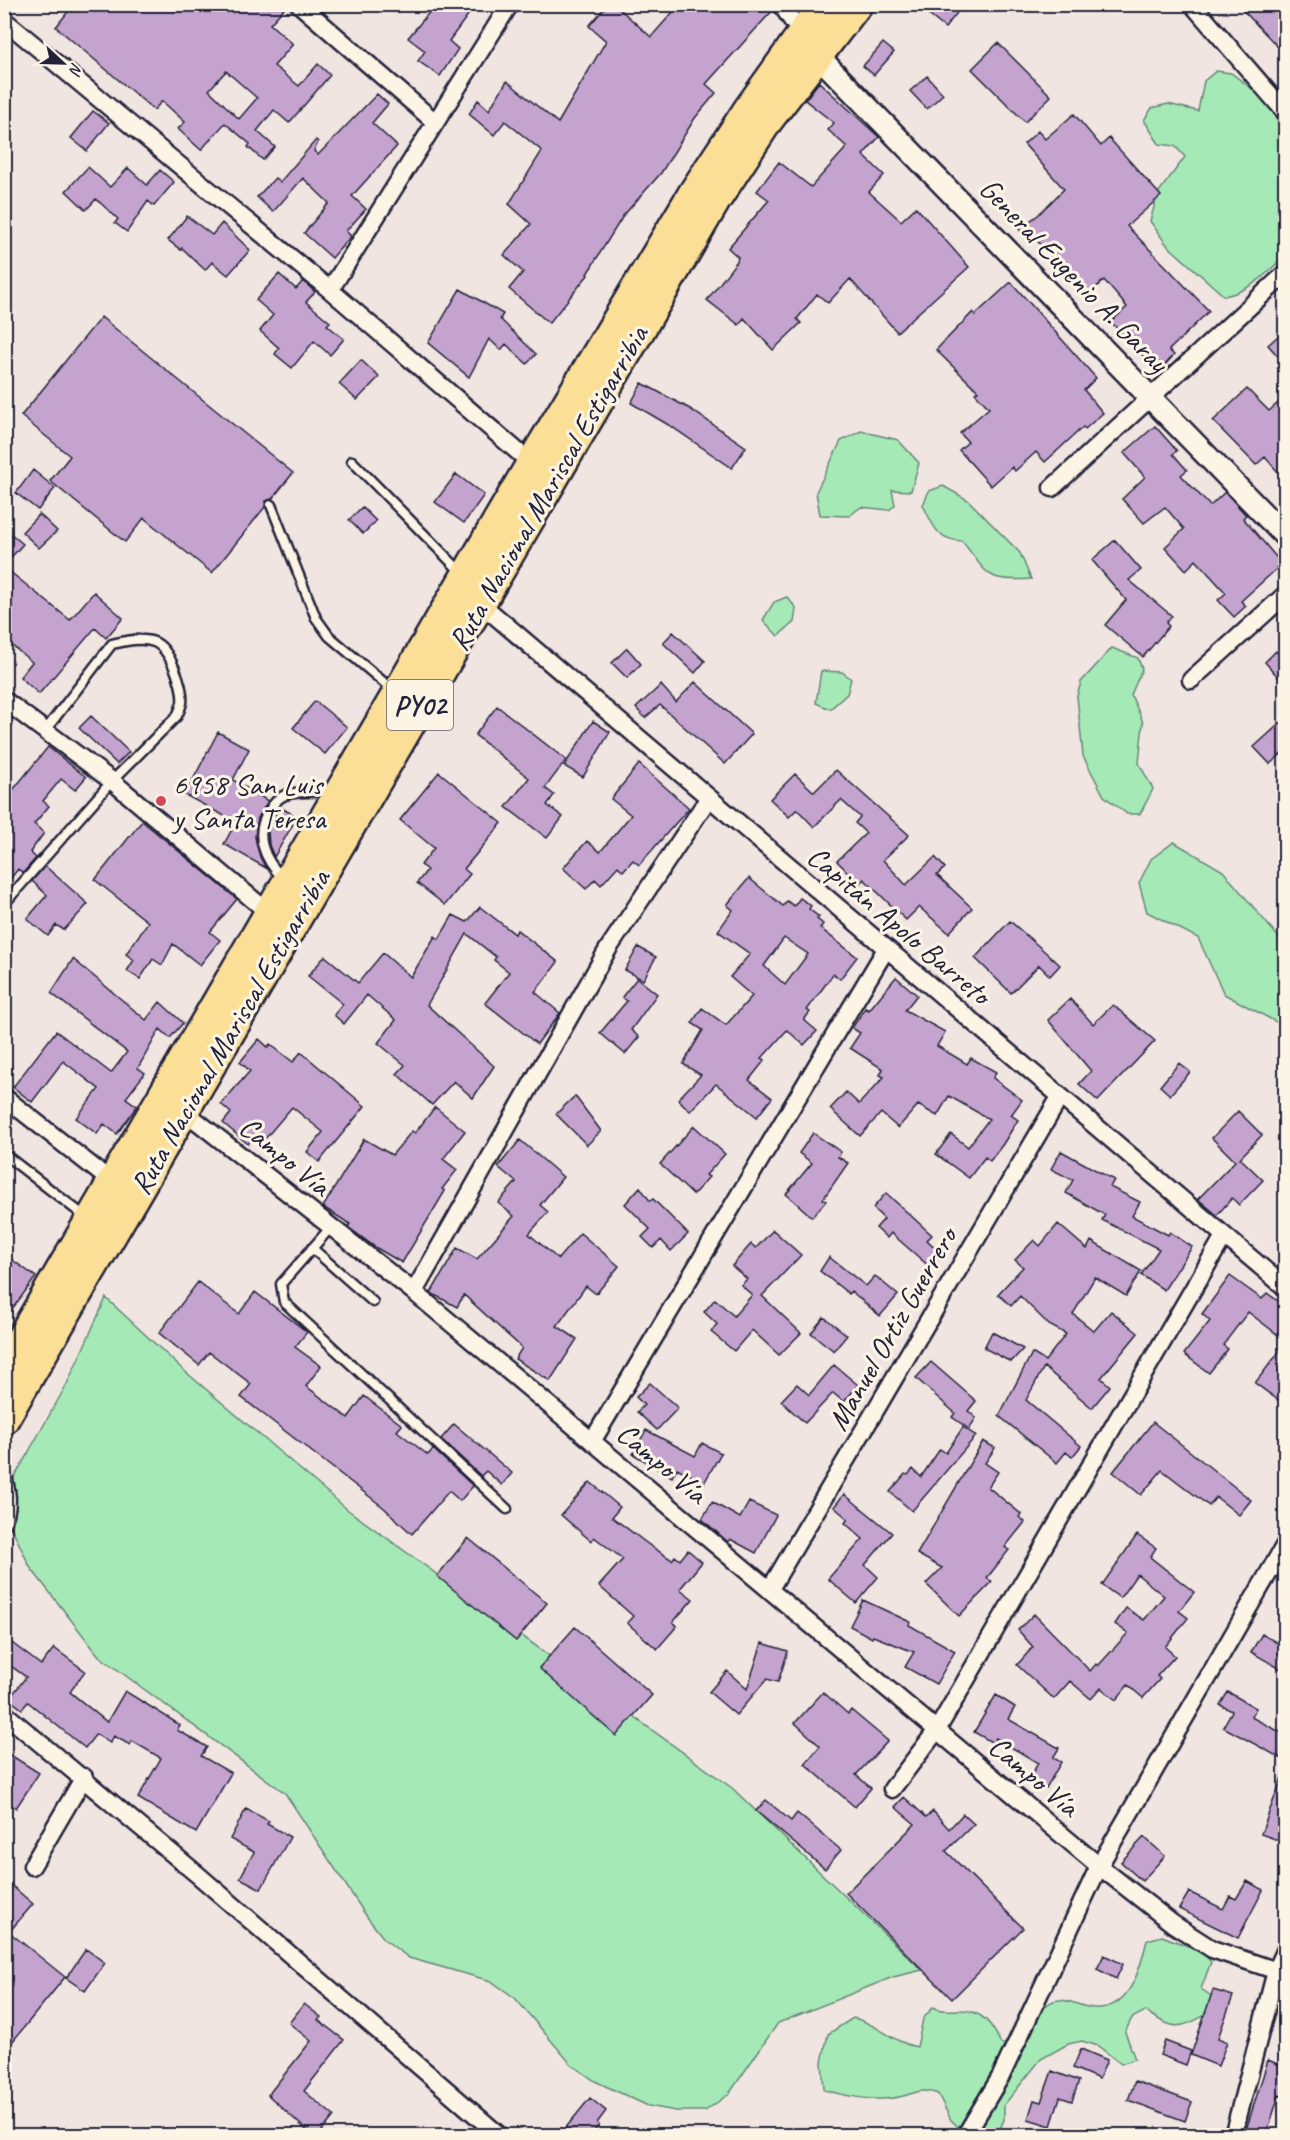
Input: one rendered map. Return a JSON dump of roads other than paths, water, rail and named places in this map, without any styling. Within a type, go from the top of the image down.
[{"type":"highway","name":"Ruta Nacional Mariscal Estigarribia","points":[[4,1367],[465,575],[694,191],[800,33],[823,4]]},
{"type":"highway","name":"Ruta Nacional Mariscal Estigarribia","points":[[4,1420],[717,199],[768,122],[858,4]]},
{"type":"street","points":[[299,4],[435,122]]},
{"type":"street","points":[[330,290],[510,4]]},
{"type":"street","points":[[781,4],[800,33]]},
{"type":"street","points":[[1192,4],[1286,113]]},
{"type":"street","points":[[4,20],[330,290],[531,463]]},
{"type":"street","name":"General Eugenio A. Garay","points":[[818,57],[1286,537]]},
{"type":"street","points":[[1052,488],[1286,273]]},
{"type":"street","points":[[1191,680],[1286,594]]},
{"type":"street","name":"Capitán Apolo Barreto","points":[[480,603],[1286,1288]]},
{"type":"street","points":[[4,700],[112,781],[269,913]]},
{"type":"street","points":[[414,1292],[608,949],[708,799]]},
{"type":"street","points":[[593,1440],[885,949]]},
{"type":"street","name":"Manuel Ortiz Guerrero","points":[[770,1589],[1060,1096]]},
{"type":"street","points":[[4,1097],[112,1182]]},
{"type":"street","name":"Campo Vía","points":[[184,1111],[414,1292],[1099,1866],[1173,1924],[1212,1948],[1281,1973]]},
{"type":"street","points":[[892,1789],[937,1730],[1224,1236]]},
{"type":"street","points":[[965,2136],[1001,2076],[1099,1866],[1286,1543]]},
{"type":"street","points":[[4,1713],[84,1777],[500,2136]]},
{"type":"street","points":[[32,1866],[84,1777]]},
{"type":"street","points":[[1233,2136],[1286,1949]]},
{"type":"lane","points":[[352,461],[465,575]]},
{"type":"lane","points":[[271,505],[316,618],[329,636],[397,693]]},
{"type":"lane","points":[[4,904],[112,781],[177,716],[182,702],[176,672],[167,652],[154,642],[132,640],[112,644],[44,732]]},
{"type":"lane","points":[[287,882],[269,862],[265,853],[261,832],[267,813],[283,796],[321,792],[343,785]]},
{"type":"lane","points":[[4,1154],[90,1220]]},
{"type":"lane","points":[[331,1227],[281,1284],[281,1294],[290,1311],[507,1509]]},
{"type":"lane","points":[[312,1248],[373,1302]]},
{"type":"lane","points":[[4,1464],[12,1498],[11,1512],[4,1527]]},
{"type":"place","name":"6958 San Luis y Santa Teresa","points":[[161,801]]}]
